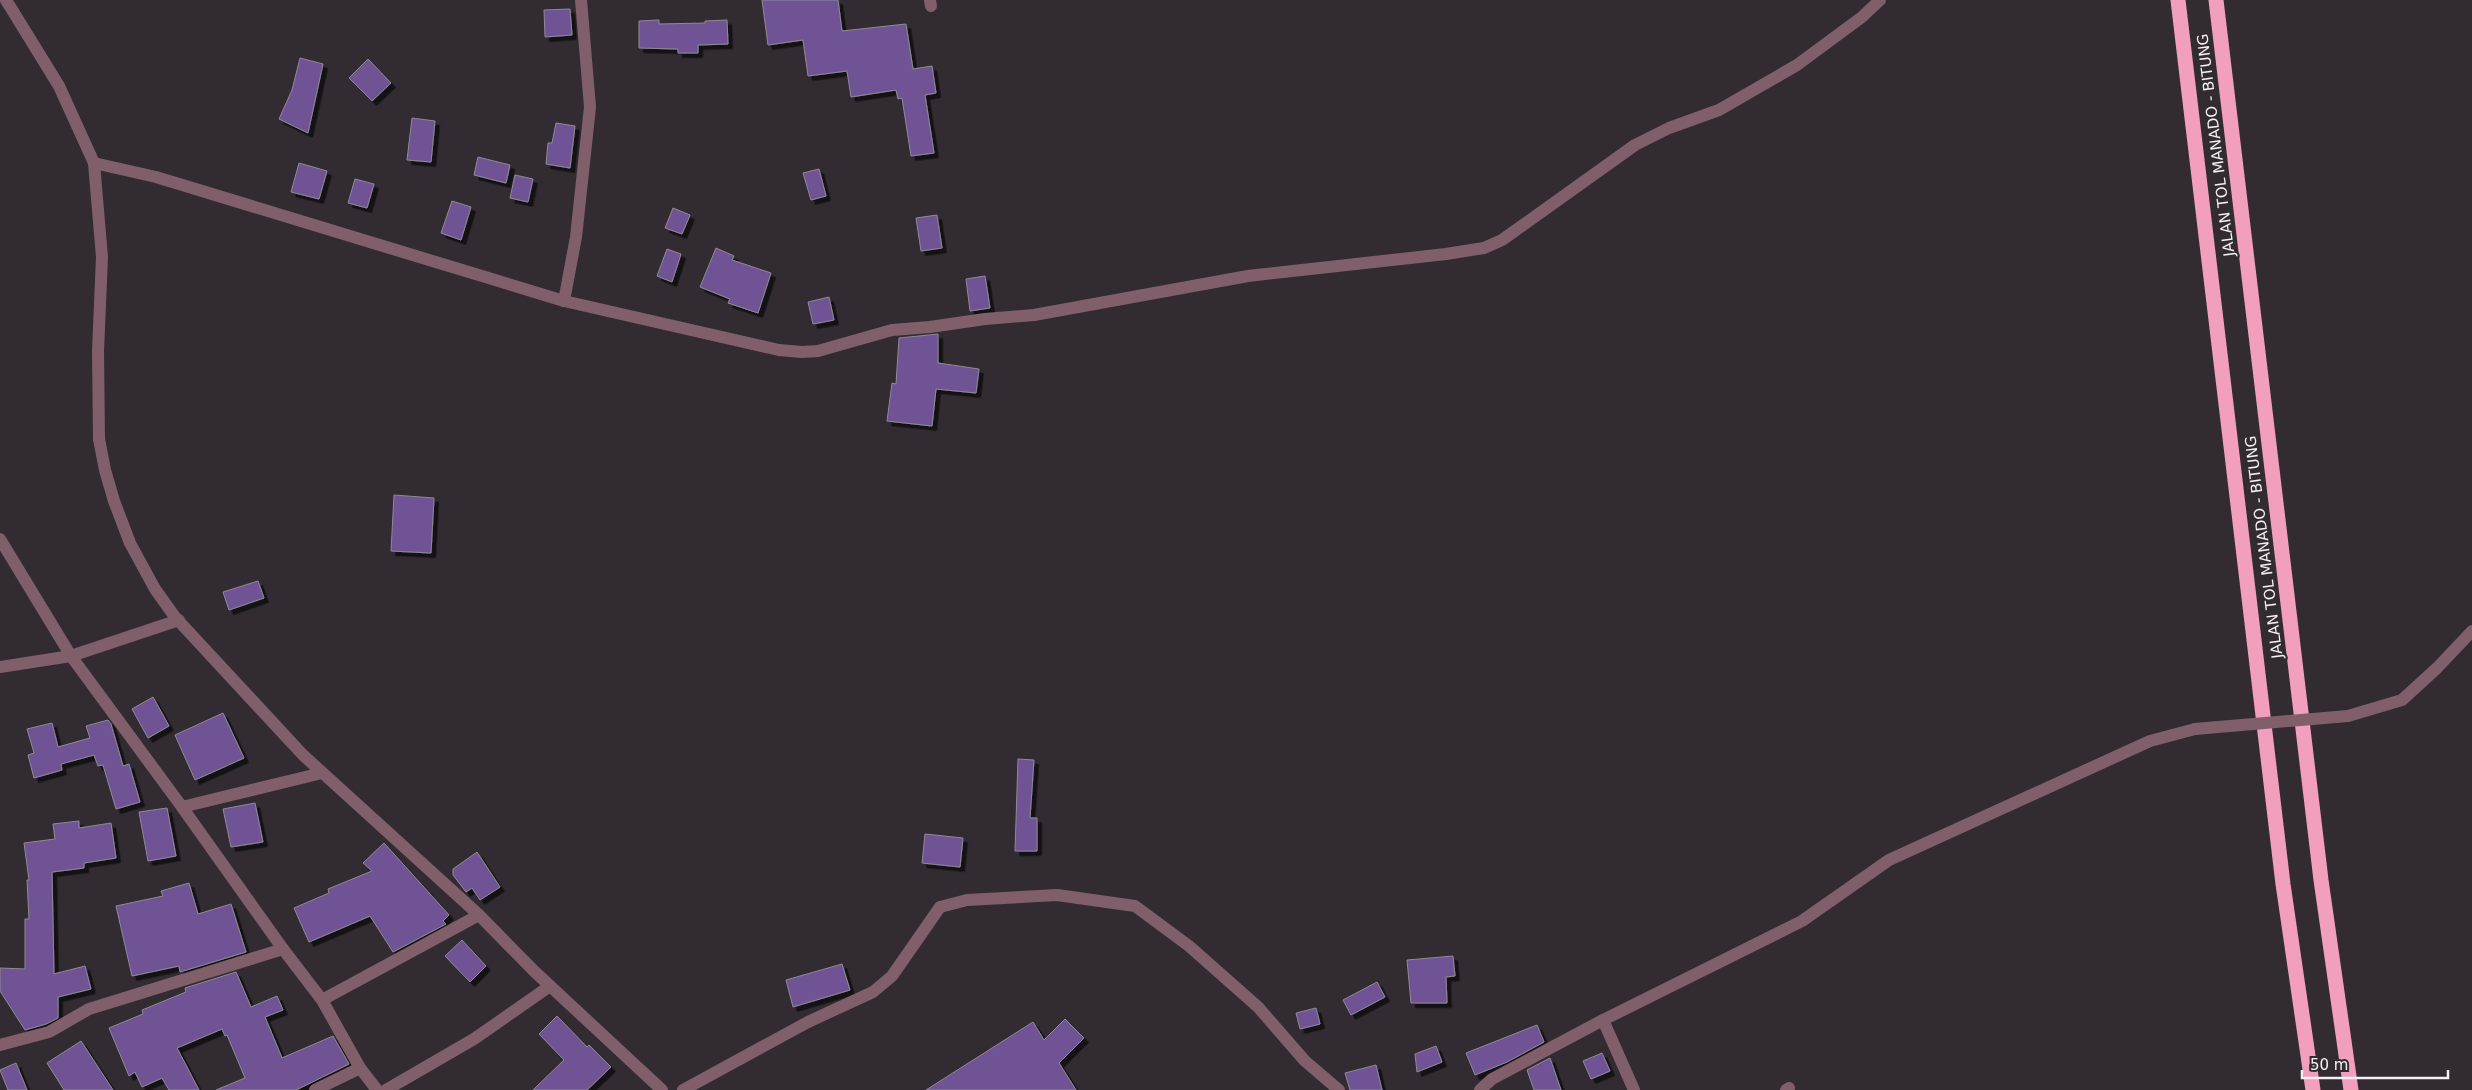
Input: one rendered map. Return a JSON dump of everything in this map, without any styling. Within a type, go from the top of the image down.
[{"type":"highway","name":"JALAN TOL MANADO - BITUNG","points":[[2178,0],[2282,875],[2312,1090]]},
{"type":"highway","name":"JALAN TOL MANADO - BITUNG","points":[[2216,0],[2321,880],[2351,1090]]},
{"type":"street","points":[[6,0],[60,86],[94,163],[102,257],[98,351],[98,413],[104,470],[130,543],[155,589],[179,620],[303,755],[479,916],[550,986],[662,1090]]},
{"type":"street","points":[[564,301],[576,237],[590,107],[581,0]]},
{"type":"street","points":[[94,163],[156,177],[564,301],[779,350],[818,351],[892,330],[1034,315],[1248,276],[1484,248],[1502,240],[1635,145],[1669,128],[1719,110],[1797,65],[1862,17],[1880,0]]},
{"type":"street","points":[[0,539],[71,656],[322,1000],[360,1068],[376,1090]]},
{"type":"street","points":[[0,667],[71,656],[179,620]]},
{"type":"street","points":[[1480,1090],[1492,1079],[1603,1020],[1802,921],[1889,860],[2150,741],[2195,729],[2348,716],[2402,700],[2437,668],[2472,631]]},
{"type":"street","points":[[182,807],[322,772]]},
{"type":"street","points":[[683,1090],[808,1022],[873,992],[892,976],[940,907],[968,900],[1057,895],[1135,906],[1189,946],[1258,1007],[1305,1061],[1339,1090]]},
{"type":"street","points":[[322,1000],[479,916]]},
{"type":"street","points":[[0,1045],[49,1032],[89,1009],[283,949]]},
{"type":"street","points":[[386,1090],[474,1039],[550,986]]},
{"type":"street","points":[[1603,1020],[1634,1090]]},
{"type":"street","points":[[315,1090],[360,1068]]},
{"type":"building","points":[[762,0],[838,0],[842,31],[906,24],[913,69],[932,66],[936,93],[925,95],[934,153],[911,156],[902,98],[898,99],[896,90],[851,97],[847,71],[808,76],[803,40],[768,45]]},
{"type":"building","points":[[570,9],[572,35],[545,37],[544,10]]},
{"type":"building","points":[[659,20],[659,24],[705,23],[705,21],[727,20],[728,44],[698,45],[698,53],[678,53],[678,49],[639,48],[639,21]]},
{"type":"building","points":[[300,58],[323,64],[308,133],[279,119],[292,90]]},
{"type":"building","points":[[368,59],[391,83],[372,101],[349,78]]},
{"type":"building","points":[[412,118],[435,121],[431,162],[407,160]]},
{"type":"building","points":[[556,123],[575,126],[570,168],[546,164],[548,143],[552,143]]},
{"type":"building","points":[[478,157],[510,165],[506,183],[474,175]]},
{"type":"building","points":[[299,163],[327,171],[319,199],[291,192]]},
{"type":"building","points":[[819,169],[826,196],[811,200],[803,173]]},
{"type":"building","points":[[515,175],[533,179],[528,202],[510,198]]},
{"type":"building","points":[[355,179],[374,184],[367,208],[348,203]]},
{"type":"building","points":[[452,201],[471,207],[461,240],[441,233]]},
{"type":"building","points":[[673,208],[690,215],[682,234],[665,228]]},
{"type":"building","points":[[937,215],[942,248],[921,251],[916,218]]},
{"type":"building","points":[[716,248],[734,256],[732,260],[771,273],[758,313],[728,303],[730,299],[700,287]]},
{"type":"building","points":[[667,249],[681,254],[672,282],[657,276]]},
{"type":"building","points":[[985,276],[990,308],[970,311],[966,279]]},
{"type":"building","points":[[829,297],[834,320],[813,324],[808,302]]},
{"type":"building","points":[[938,334],[938,363],[979,369],[976,393],[936,389],[932,426],[887,421],[892,383],[896,384],[899,338]]},
{"type":"building","points":[[394,495],[434,498],[431,553],[391,551]]},
{"type":"building","points":[[258,581],[264,598],[229,610],[223,592]]},
{"type":"building","points":[[153,697],[169,726],[148,738],[132,709]]},
{"type":"building","points":[[223,713],[244,758],[195,780],[175,735]]},
{"type":"building","points":[[108,720],[111,724],[123,766],[129,764],[140,802],[116,809],[103,765],[98,766],[94,755],[61,764],[62,770],[34,778],[28,755],[34,753],[27,729],[52,723],[58,747],[90,738],[86,726]]},
{"type":"building","points":[[1018,759],[1034,760],[1030,818],[1037,818],[1037,851],[1015,851]]},
{"type":"building","points":[[255,803],[263,842],[231,847],[223,809]]},
{"type":"building","points":[[167,808],[176,856],[148,861],[139,812]]},
{"type":"building","points":[[79,821],[79,828],[111,823],[116,858],[84,863],[84,868],[52,872],[54,974],[85,966],[91,989],[58,997],[58,1018],[46,1024],[25,1030],[0,991],[0,968],[25,969],[25,919],[29,919],[27,880],[29,880],[24,843],[55,839],[53,824]]},
{"type":"building","points":[[925,834],[963,838],[960,867],[922,863]]},
{"type":"building","points":[[384,843],[449,915],[443,921],[446,924],[393,952],[370,916],[309,942],[294,908],[329,893],[328,889],[372,871],[363,863]]},
{"type":"building","points":[[477,852],[500,887],[480,900],[472,888],[466,892],[453,875],[453,869]]},
{"type":"building","points":[[189,883],[198,914],[231,904],[246,952],[180,972],[179,966],[132,976],[116,906],[163,896],[161,891]]},
{"type":"building","points":[[462,940],[486,966],[470,982],[445,956]]},
{"type":"building","points":[[1453,956],[1455,976],[1446,977],[1447,1003],[1411,1003],[1407,960]]},
{"type":"building","points":[[842,964],[850,990],[793,1007],[786,980]]},
{"type":"building","points":[[236,972],[251,1007],[277,996],[283,1010],[265,1017],[282,1058],[333,1036],[349,1064],[296,1090],[216,1090],[245,1078],[227,1035],[225,1036],[222,1029],[177,1048],[199,1090],[169,1090],[162,1078],[142,1087],[135,1072],[129,1076],[109,1028],[143,1014],[142,1010],[186,992],[185,988]]},
{"type":"building","points":[[1377,982],[1385,997],[1351,1015],[1343,1000]]},
{"type":"building","points":[[1316,1008],[1320,1024],[1300,1029],[1296,1013]]},
{"type":"building","points":[[557,1016],[587,1047],[589,1045],[611,1067],[587,1090],[533,1090],[564,1060],[539,1034]]},
{"type":"building","points":[[1065,1019],[1084,1038],[1059,1063],[1076,1090],[926,1090],[1033,1022],[1044,1040]]},
{"type":"building","points":[[1537,1025],[1544,1042],[1507,1062],[1475,1075],[1466,1053]]},
{"type":"building","points":[[81,1041],[113,1090],[64,1090],[47,1063]]},
{"type":"building","points":[[1436,1046],[1442,1062],[1417,1072],[1415,1054]]},
{"type":"building","points":[[1602,1053],[1610,1071],[1591,1079],[1583,1061]]},
{"type":"building","points":[[1550,1058],[1561,1090],[1534,1090],[1527,1070]]},
{"type":"building","points":[[16,1063],[27,1090],[8,1090],[0,1070]]},
{"type":"building","points":[[1376,1065],[1382,1090],[1350,1090],[1345,1073]]}]
